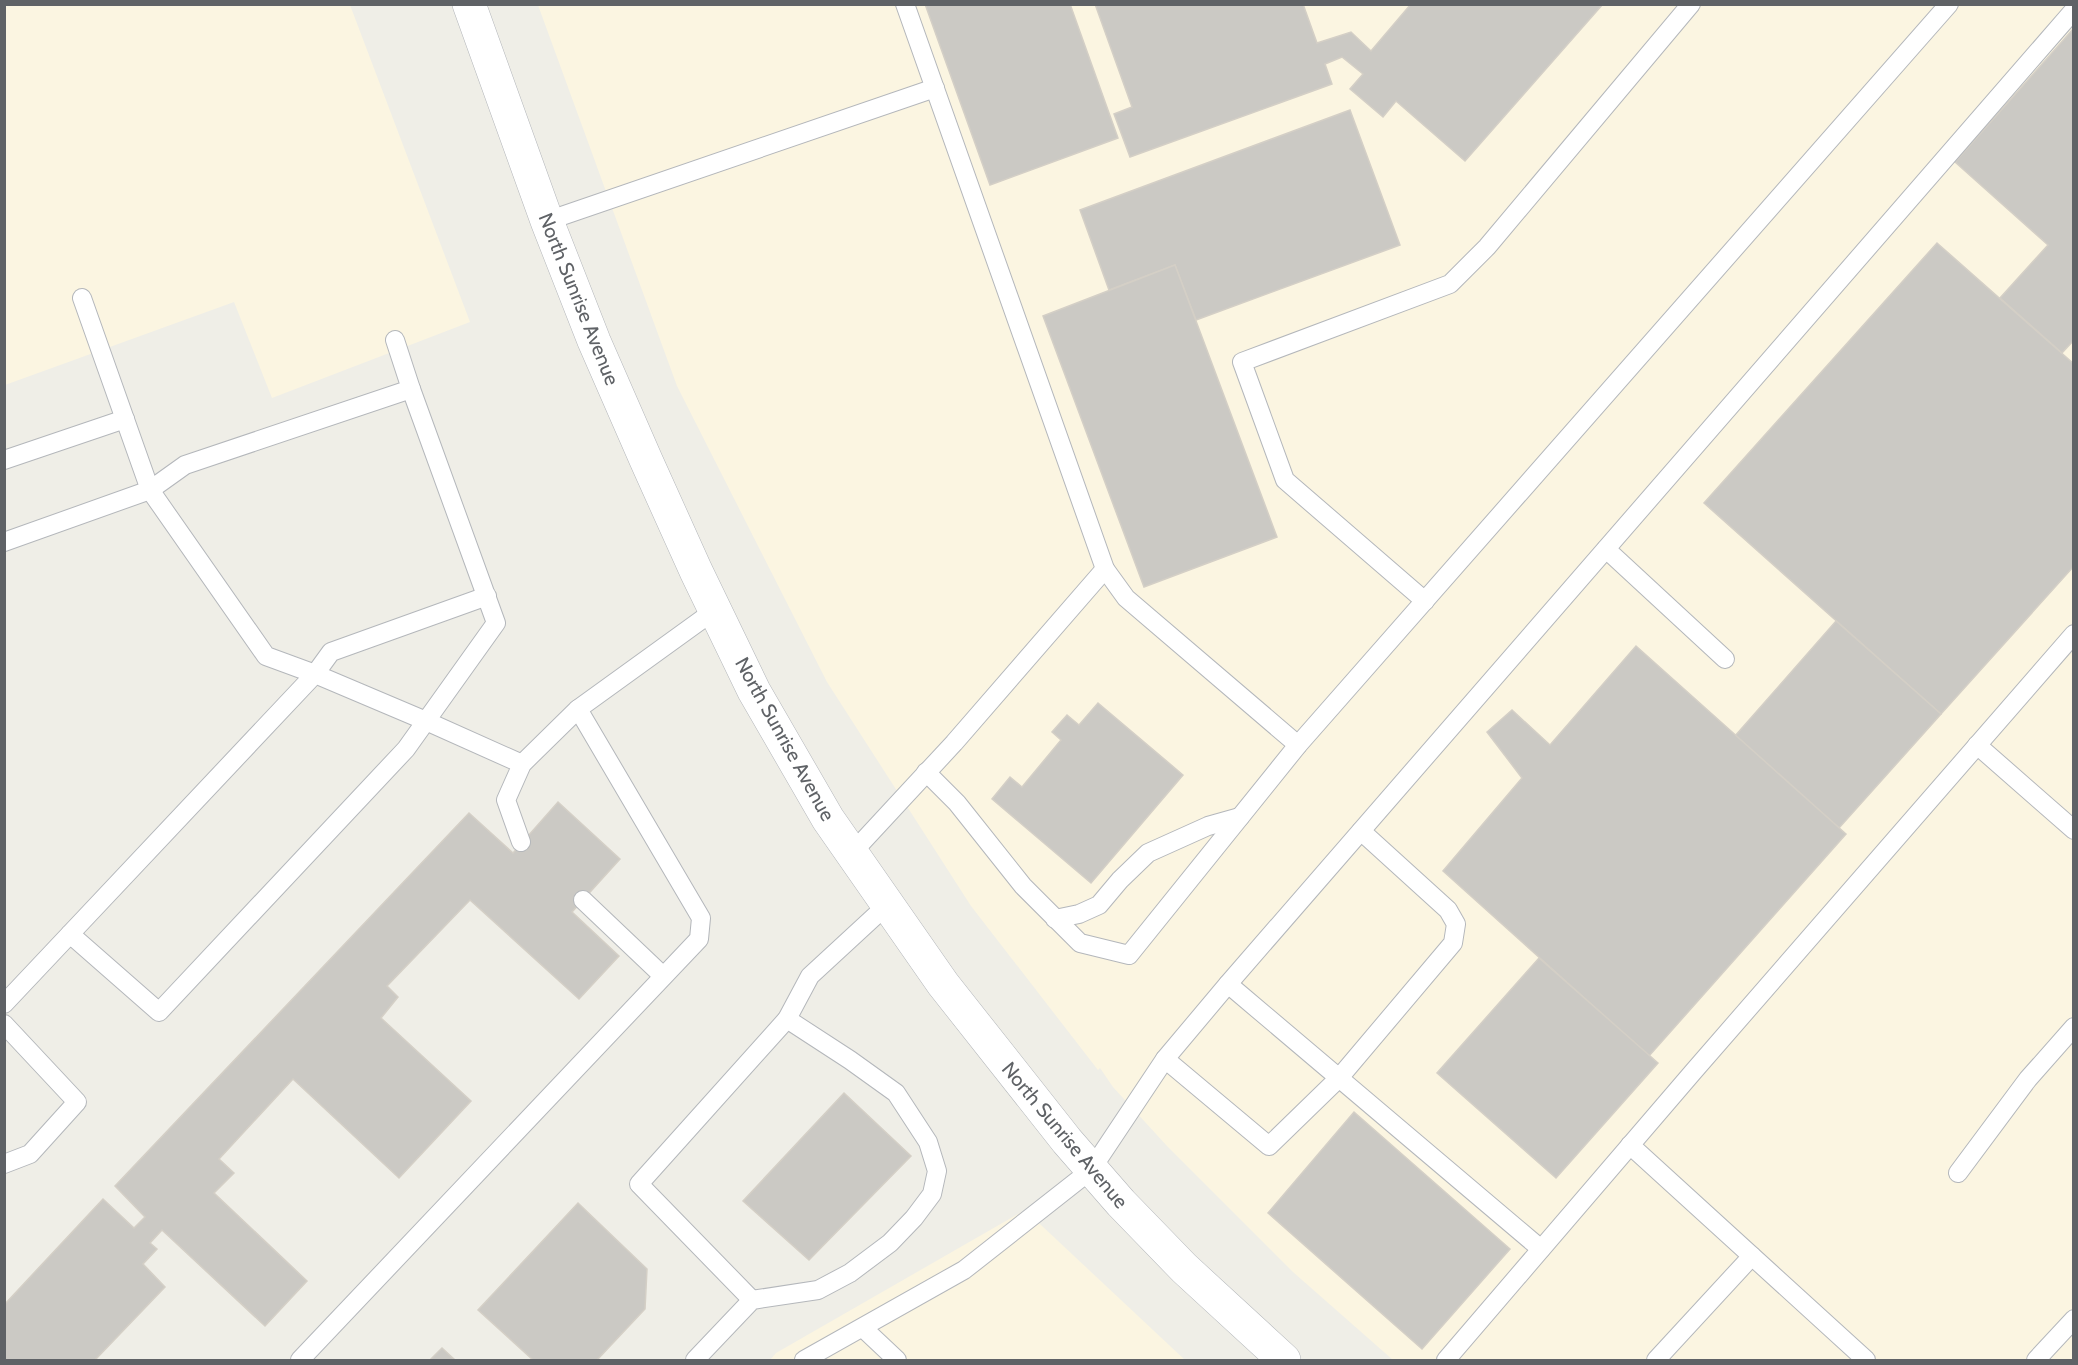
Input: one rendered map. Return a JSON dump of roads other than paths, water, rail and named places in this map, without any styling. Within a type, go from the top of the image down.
[{"type":"main road","name":"North Sunrise Avenue","points":[[469,4],[548,221],[599,352],[754,691],[828,819],[950,993],[1091,1170],[1184,1268],[1284,1360]]},
{"type":"lane","points":[[905,4],[1105,569],[1126,598],[1298,745]]},
{"type":"lane","points":[[1425,601],[1285,480],[1242,363],[1450,284],[1487,247],[1691,4]]},
{"type":"lane","points":[[926,772],[957,803],[1023,886],[1080,943],[1129,955],[1298,745],[1949,4]]},
{"type":"lane","points":[[804,1360],[964,1270],[1091,1170],[1165,1059],[1228,984],[2073,10]]},
{"type":"lane","points":[[548,221],[935,88]]},
{"type":"lane","points":[[82,298],[150,490],[266,656],[426,721],[522,765]]},
{"type":"lane","points":[[70,934],[159,1012],[406,749],[496,623],[395,340]]},
{"type":"lane","points":[[4,542],[150,490],[184,465],[411,389]]},
{"type":"lane","points":[[4,460],[124,419]]},
{"type":"lane","points":[[1606,549],[1725,659]]},
{"type":"lane","points":[[852,853],[1105,569]]},
{"type":"lane","points":[[4,1004],[315,674],[331,652],[487,596]]},
{"type":"lane","points":[[521,843],[506,800],[522,765],[578,709],[715,610]]},
{"type":"lane","points":[[1446,1360],[2073,634]]},
{"type":"lane","points":[[300,1360],[699,939],[701,918],[578,709]]},
{"type":"lane","points":[[1977,745],[2073,830]]},
{"type":"lane","points":[[1055,919],[1079,914],[1099,905],[1120,880],[1148,853],[1208,826],[1240,817]]},
{"type":"lane","points":[[1165,1059],[1269,1146],[1339,1078],[1453,943],[1456,924],[1448,910],[1361,831]]},
{"type":"lane","points":[[584,900],[663,976]]},
{"type":"lane","points":[[752,1300],[639,1184],[787,1019],[810,976],[887,905]]},
{"type":"lane","points":[[1228,984],[1541,1249]]},
{"type":"lane","points":[[695,1360],[752,1300],[818,1290],[850,1273],[890,1243],[914,1218],[932,1194],[937,1170],[928,1142],[896,1093],[787,1019]]},
{"type":"lane","points":[[4,1024],[77,1102],[30,1154],[4,1164]]},
{"type":"lane","points":[[1958,1173],[2028,1079],[2073,1028]]},
{"type":"lane","points":[[1630,1145],[1866,1360]]},
{"type":"lane","points":[[1656,1360],[1752,1256]]},
{"type":"lane","points":[[2036,1360],[2073,1319]]},
{"type":"lane","points":[[863,1328],[897,1360]]}]
